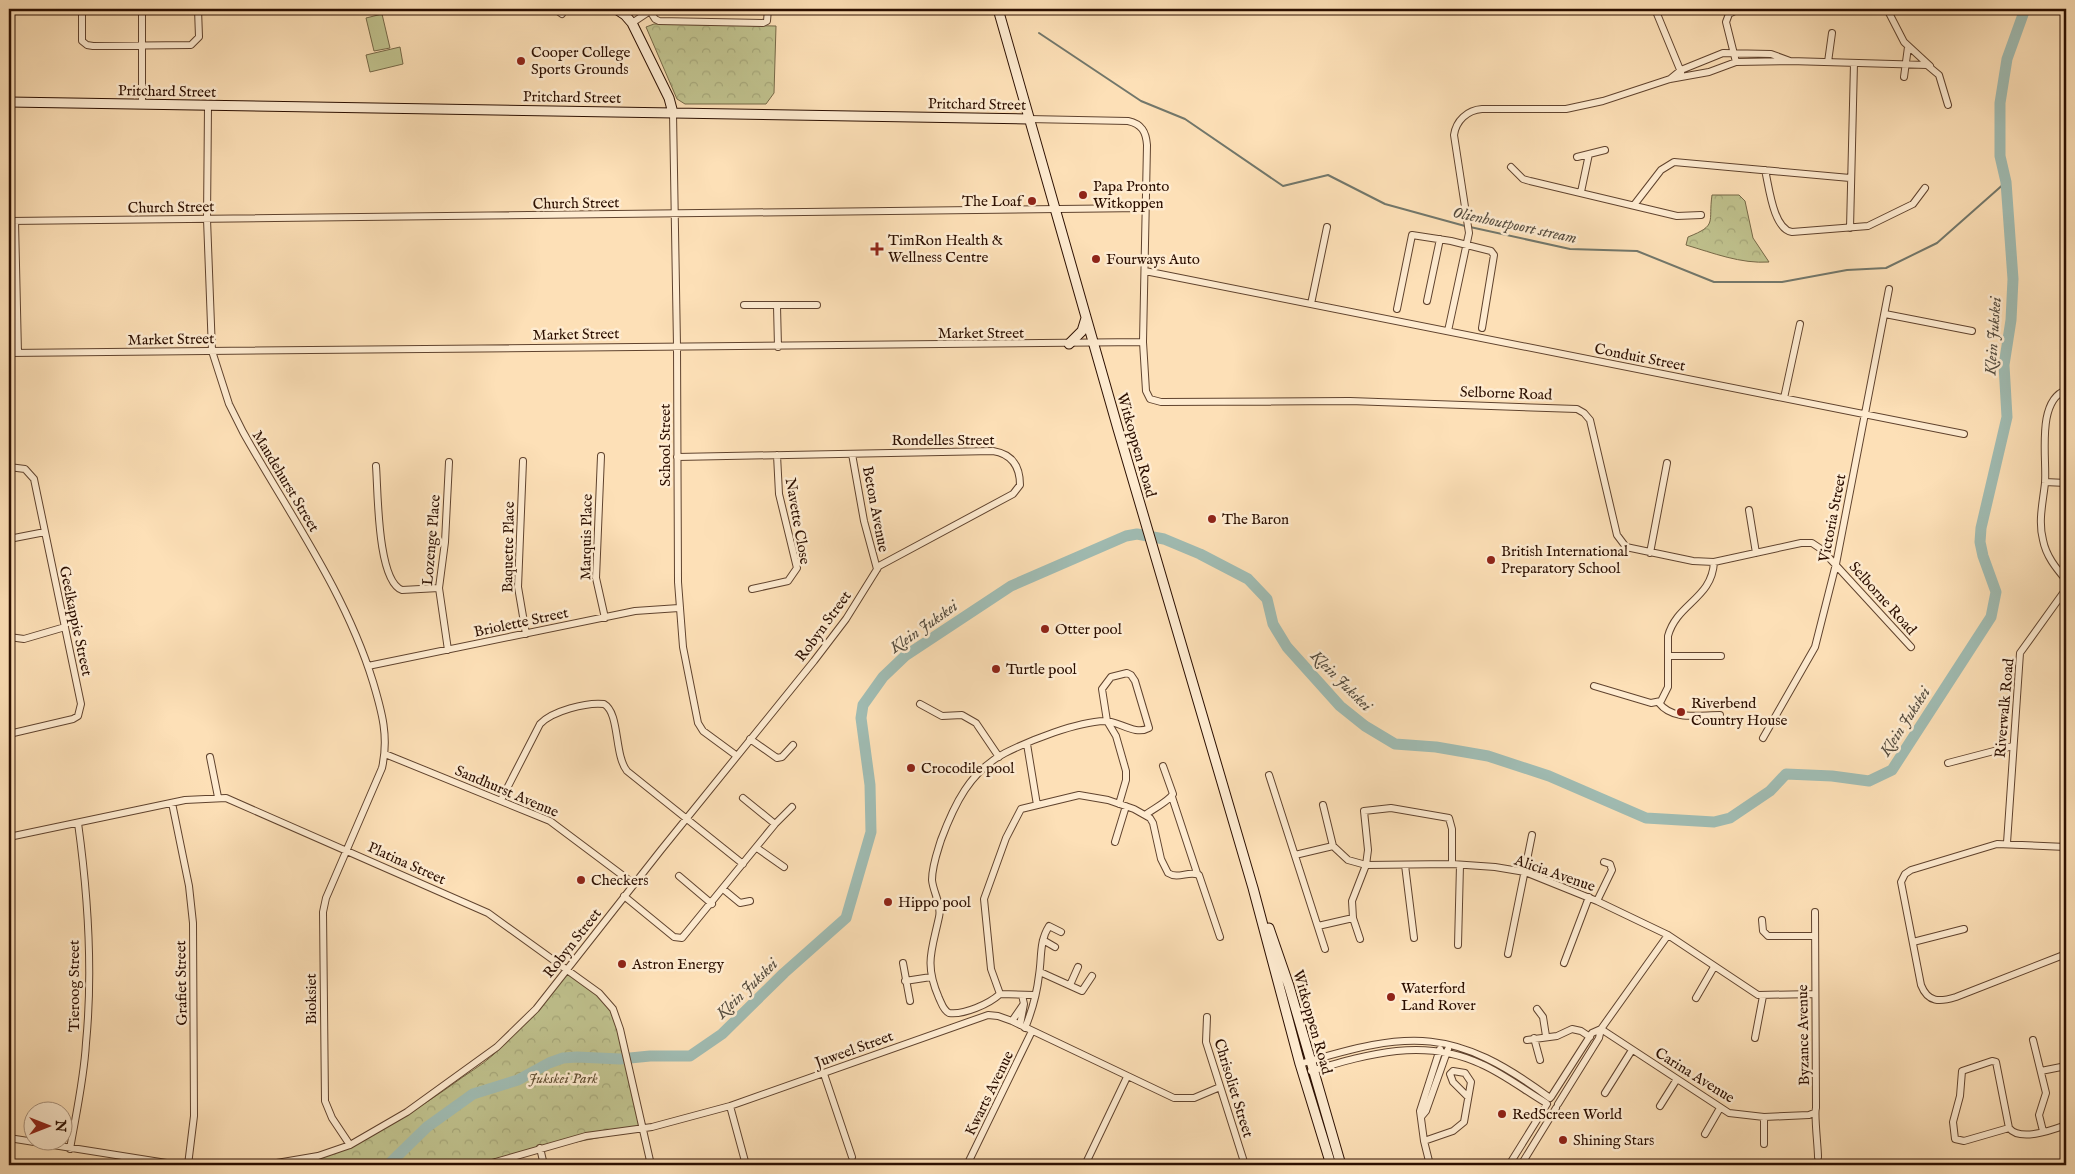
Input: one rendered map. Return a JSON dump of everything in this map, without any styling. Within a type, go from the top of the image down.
[{"type":"main road","points":[[616,9],[625,14],[632,23],[669,98],[673,112]]},
{"type":"main road","name":"Witkoppen Road","points":[[998,9],[1144,520],[1253,888],[1300,1064],[1331,1165]]},
{"type":"main road","name":"Pritchard Street","points":[[9,102],[1028,119]]},
{"type":"main road","points":[[1069,344],[1082,331],[1086,317]]},
{"type":"main road","name":"Witkoppen Road","points":[[1253,888],[1286,978],[1341,1165]]},
{"type":"street","points":[[82,9],[82,38],[87,45],[142,46],[193,44],[199,37],[198,9]]},
{"type":"street","points":[[142,9],[142,104]]},
{"type":"street","points":[[555,9],[562,14]]},
{"type":"street","points":[[632,23],[650,10],[657,21],[765,23],[768,9]]},
{"type":"street","points":[[1057,9],[1085,11],[1096,9]]},
{"type":"street","points":[[1655,9],[1684,78]]},
{"type":"street","points":[[1736,62],[1726,22],[1729,14],[1739,9]]},
{"type":"street","points":[[1887,9],[1908,47],[1939,75],[1948,106]]},
{"type":"street","points":[[1828,62],[1832,33]]},
{"type":"street","points":[[1904,77],[1908,47]]},
{"type":"street","points":[[1670,79],[1680,70],[1718,54],[1776,55],[1790,61]]},
{"type":"street","points":[[1448,331],[1469,233],[1454,142],[1456,126],[1465,116],[1478,109],[1566,109],[1627,95],[1670,79],[1684,78],[1736,62],[1790,61],[1931,66]]},
{"type":"street","points":[[1850,228],[1854,63]]},
{"type":"street","points":[[2066,65],[2066,96]]},
{"type":"street","name":"Maudehurst Street","points":[[208,106],[207,219],[212,350],[229,404],[243,432],[343,605],[368,666],[384,720],[385,754],[378,777],[347,850]]},
{"type":"street","name":"School Street","points":[[673,112],[679,608],[683,647],[698,723],[703,731],[737,756]]},
{"type":"street","name":"Pritchard Street","points":[[1028,119],[1134,122],[1143,128],[1146,137],[1144,208]]},
{"type":"street","points":[[1577,157],[1605,150]]},
{"type":"street","points":[[1581,192],[1589,154]]},
{"type":"street","points":[[1634,205],[1661,170],[1672,163],[1850,178]]},
{"type":"street","points":[[1511,167],[1524,180],[1677,216],[1701,216]]},
{"type":"street","points":[[1765,170],[1776,215],[1783,229],[1796,232],[1873,225],[1913,204],[1925,188]]},
{"type":"street","points":[[1144,208],[1144,342]]},
{"type":"street","name":"Church Street","points":[[12,221],[674,215],[1144,208]]},
{"type":"street","points":[[12,221],[18,353]]},
{"type":"street","points":[[1312,304],[1327,227]]},
{"type":"street","points":[[1397,309],[1412,236],[1415,234],[1440,238],[1490,252],[1495,258],[1482,328]]},
{"type":"street","points":[[1427,301],[1440,238]]},
{"type":"street","points":[[2066,261],[2066,309]]},
{"type":"street","name":"Conduit Street","points":[[1144,271],[1964,434]]},
{"type":"street","name":"Victoria Street","points":[[1763,738],[1815,647],[1836,564],[1889,290]]},
{"type":"street","points":[[744,305],[817,305]]},
{"type":"street","points":[[777,306],[778,347]]},
{"type":"street","points":[[1885,314],[1972,331]]},
{"type":"street","points":[[1784,398],[1800,324]]},
{"type":"street","name":"Market Street","points":[[9,353],[1144,342]]},
{"type":"street","name":"Selborne Road","points":[[1144,342],[1146,391],[1150,399],[1161,402],[1350,401],[1577,409],[1584,413],[1591,424],[1618,539],[1626,548],[1714,562],[1807,542],[1817,547],[1836,564],[1911,647]]},
{"type":"street","points":[[2066,390],[2055,398],[2045,426],[2045,482],[2040,519],[2041,535],[2048,555],[2066,580]]},
{"type":"street","name":"Rondelles Street","points":[[677,457],[999,452],[1011,457],[1020,481],[1019,488],[1013,494],[889,560],[877,570]]},
{"type":"street","name":"Beton Avenue","points":[[852,454],[864,520],[877,570]]},
{"type":"street","name":"Navette Close","points":[[752,589],[788,581],[797,568],[779,494],[777,455]]},
{"type":"street","name":"Marquis Place","points":[[601,456],[596,578],[605,618]]},
{"type":"street","name":"Baquette Place","points":[[523,461],[518,587],[526,634]]},
{"type":"street","name":"Lozenge Place","points":[[448,650],[439,588],[446,542],[449,462]]},
{"type":"street","points":[[1650,553],[1667,463]]},
{"type":"street","points":[[376,466],[379,526],[391,581],[402,590],[439,588]]},
{"type":"street","name":"Geelkappie Street","points":[[9,467],[19,467],[30,472],[34,479],[81,704],[78,716],[66,722],[9,734]]},
{"type":"street","points":[[2045,482],[2066,483]]},
{"type":"street","points":[[1749,510],[1756,553]]},
{"type":"street","points":[[9,539],[46,532]]},
{"type":"street","points":[[1659,703],[1667,692],[1670,628],[1679,614],[1707,588],[1713,575],[1714,562]]},
{"type":"street","name":"Robyn Street","points":[[265,1165],[318,1156],[350,1145],[407,1112],[490,1054],[536,1009],[686,818],[819,656],[877,570]]},
{"type":"street","name":"Riverwalk Road","points":[[2007,843],[2020,653],[2066,589]]},
{"type":"street","name":"Briolette Street","points":[[368,666],[640,610],[679,608]]},
{"type":"street","points":[[9,637],[24,639],[65,627]]},
{"type":"street","points":[[1668,656],[1721,656]]},
{"type":"street","points":[[1034,996],[1000,994],[988,1002],[959,1013],[947,1012],[931,977],[932,943],[939,916],[932,880],[936,854],[947,822],[962,794],[978,774],[999,757],[1062,731],[1107,721],[1136,730],[1149,728],[1135,681],[1126,673],[1111,677],[1103,686],[1102,694],[1107,721],[1116,736],[1126,771],[1123,805],[1116,842]]},
{"type":"street","points":[[1594,686],[1647,702],[1659,703],[1668,713],[1675,715],[1720,715]]},
{"type":"street","points":[[501,800],[540,724],[547,717],[560,711],[602,704],[611,710],[625,768],[743,864]]},
{"type":"street","points":[[920,704],[942,716],[962,715],[980,728],[999,757]]},
{"type":"street","points":[[750,739],[779,758],[793,746]]},
{"type":"street","points":[[1027,744],[1037,805]]},
{"type":"street","points":[[1948,763],[2013,746]]},
{"type":"street","name":"Sandhurst Avenue","points":[[385,754],[557,824],[634,884]]},
{"type":"street","points":[[210,757],[218,797]]},
{"type":"street","points":[[1163,766],[1172,788],[1172,797],[1220,937]]},
{"type":"street","points":[[1270,775],[1325,949]]},
{"type":"street","points":[[1000,994],[991,969],[984,899],[1016,816],[1022,809],[1078,795],[1123,805],[1145,815],[1153,823],[1161,858],[1171,875],[1177,877],[1197,873]]},
{"type":"street","name":"Platina Street","points":[[9,837],[172,803],[218,797],[257,811],[493,915],[600,993],[610,1006],[624,1042],[651,1165]]},
{"type":"street","points":[[1145,815],[1158,804],[1172,797]]},
{"type":"street","points":[[743,798],[775,824]]},
{"type":"street","name":"Grafiet Street","points":[[172,803],[189,886],[193,923],[194,1110],[188,1165]]},
{"type":"street","points":[[1323,805],[1333,846],[1348,860],[1366,865]]},
{"type":"street","points":[[624,896],[678,938],[683,937],[712,904],[775,824],[792,807]]},
{"type":"street","points":[[1360,939],[1353,918],[1353,896],[1366,865],[1368,850],[1364,811],[1383,807],[1405,809],[1448,818],[1452,829],[1452,864]]},
{"type":"street","name":"Tieroog Street","points":[[72,1137],[85,1056],[88,1019],[86,904],[78,823]]},
{"type":"street","points":[[1508,954],[1532,835]]},
{"type":"street","points":[[2066,847],[2007,843],[1986,847],[1904,874],[1901,886],[1923,990],[1929,998],[1936,1001],[1956,997],[2066,954]]},
{"type":"street","points":[[1295,855],[1333,846]]},
{"type":"street","points":[[757,848],[784,867]]},
{"type":"street","name":"Bioksiet","points":[[347,850],[324,902],[324,1039],[325,1101],[332,1118],[350,1145]]},
{"type":"street","points":[[1597,901],[1612,870],[1610,864],[1604,862]]},
{"type":"street","name":"Alicia Avenue","points":[[1366,865],[1452,864],[1525,872],[1589,897],[1668,935],[1745,988],[1763,996]]},
{"type":"street","points":[[1405,865],[1414,938]]},
{"type":"street","points":[[1458,945],[1460,865]]},
{"type":"street","points":[[679,876],[712,904]]},
{"type":"street","points":[[722,889],[740,903],[750,901]]},
{"type":"street","points":[[1564,963],[1589,897]]},
{"type":"street","name":"Byzance Avenue","points":[[1815,912],[1814,1112],[1818,1126],[1818,1157]]},
{"type":"street","points":[[1318,926],[1353,918]]},
{"type":"street","points":[[1762,920],[1763,931],[1768,936],[1815,936]]},
{"type":"street","points":[[1022,1026],[1033,1007],[1040,972],[1040,951],[1043,940],[1050,926],[1061,932]]},
{"type":"street","points":[[1913,942],[1964,929]]},
{"type":"street","points":[[1520,1165],[1599,1038],[1601,1029],[1668,935]]},
{"type":"street","points":[[1043,940],[1056,947]]},
{"type":"street","points":[[903,963],[910,1001]]},
{"type":"street","points":[[1070,985],[1078,967]]},
{"type":"street","points":[[1696,998],[1714,967]]},
{"type":"street","points":[[1040,972],[1083,991],[1092,976]]},
{"type":"street","points":[[905,982],[931,977]]},
{"type":"street","points":[[1754,1038],[1763,996],[1815,994]]},
{"type":"street","points":[[1022,995],[1024,1004],[1022,1026]]},
{"type":"street","points":[[1012,1021],[1024,1004]]},
{"type":"street","points":[[1537,1009],[1543,1017],[1546,1036]]},
{"type":"street","name":"Juweel Street","points":[[484,1165],[590,1135],[643,1128],[730,1106],[984,1016],[998,1016],[1012,1021],[1127,1077],[1178,1099],[1194,1098],[1220,1087]]},
{"type":"street","name":"Chrisoliet Street","points":[[1207,1017],[1206,1042],[1245,1165]]},
{"type":"street","points":[[1540,1060],[1531,1039],[1556,1036],[1575,1029],[1590,1037]]},
{"type":"street","points":[[1509,1165],[1548,1100],[1592,1033],[1601,1029]]},
{"type":"street","name":"Carina Avenue","points":[[1601,1029],[1720,1108],[1740,1116],[1809,1115],[1814,1112]]},
{"type":"street","name":"Kwarts Avenue","points":[[967,1165],[1032,1031]]},
{"type":"street","points":[[2033,1040],[2046,1093],[2039,1115],[2043,1130]]},
{"type":"street","points":[[1300,1064],[1389,1041],[1450,1044],[1482,1054],[1510,1070],[1548,1100],[1549,1108],[1557,1106]]},
{"type":"street","points":[[1430,1165],[1424,1141],[1420,1111],[1442,1043]]},
{"type":"street","points":[[1421,1117],[1426,1111],[1450,1044]]},
{"type":"street","points":[[1303,1073],[1388,1051],[1414,1049],[1439,1051],[1480,1063],[1548,1100],[1557,1100],[1557,1106]]},
{"type":"street","points":[[1605,1093],[1632,1050]]},
{"type":"street","points":[[2009,1128],[1996,1062],[1992,1061],[1962,1071],[1961,1092],[1953,1122],[1955,1139],[1964,1141],[2009,1128],[2020,1134],[2066,1125]]},
{"type":"street","points":[[1572,1064],[1580,1069]]},
{"type":"street","points":[[2041,1071],[2066,1066]]},
{"type":"street","points":[[1506,1077],[1510,1070]]},
{"type":"street","points":[[824,1074],[852,1157]]},
{"type":"street","points":[[1085,1165],[1127,1077]]},
{"type":"street","points":[[1660,1106],[1677,1080]]},
{"type":"street","points":[[1424,1141],[1461,1126],[1466,1118],[1468,1097]]},
{"type":"street","points":[[730,1106],[746,1165]]},
{"type":"street","points":[[1705,1134],[1720,1108]]},
{"type":"street","points":[[1764,1117],[1764,1144]]},
{"type":"street","points":[[1528,1132],[1537,1137]]},
{"type":"street","points":[[9,1138],[22,1140]]},
{"type":"street","points":[[540,1148],[544,1165]]},
{"type":"street","points":[[72,1149],[179,1165]]},
{"type":"green space","points":[[382,14],[390,48],[374,51],[366,18]]},
{"type":"green space","points":[[654,24],[776,26],[774,93],[766,104],[685,104],[677,99],[646,27]]},
{"type":"green space","points":[[400,47],[403,64],[370,72],[366,55]]},
{"type":"green space","points":[[1712,195],[1739,195],[1745,201],[1753,238],[1769,262],[1738,260],[1686,245],[1688,237],[1708,226],[1711,217]]},
{"type":"green space","points":[[10,227],[13,348],[9,348]]},
{"type":"green space","name":"Jukskei Park","points":[[570,971],[613,1009],[643,1129],[540,1149],[491,1165],[295,1165],[358,1141],[397,1121],[435,1097],[493,1055],[533,1014]]},
{"type":"waterway","name":"Klein Jukskei","points":[[388,1165],[427,1127],[473,1094],[518,1080],[549,1063],[563,1058],[577,1057],[620,1059],[650,1056],[690,1056],[722,1034],[784,973],[846,918],[871,832],[870,785],[861,718],[863,705],[883,677],[905,656],[1011,586],[1126,536],[1137,534],[1164,539],[1200,554],[1248,579],[1267,599],[1273,624],[1287,647],[1340,706],[1365,726],[1395,744],[1436,747],[1488,756],[1549,776],[1646,818],[1714,822],[1730,818],[1770,791],[1786,774],[1832,776],[1869,781],[1892,770],[1991,617],[1996,592],[1980,542],[1981,528],[2007,417],[2004,365],[2011,320],[2013,279],[2006,182],[2000,156],[2000,103],[2007,59],[2025,9]]},
{"type":"waterway","name":"Olienhoutpoort stream","points":[[1039,33],[1141,101],[1185,119],[1283,186],[1328,175],[1385,204],[1465,226]]},
{"type":"waterway","name":"Olienhoutpoort stream","points":[[1470,227],[1570,249],[1637,251],[1714,282],[1782,282],[1847,270],[1886,268],[1937,243],[2006,182]]},
{"type":"place","name":"Cooper College Sports Grounds","points":[[521,61]]},
{"type":"place","name":"Papa Pronto Witkoppen","points":[[1083,195]]},
{"type":"place","name":"The Loaf","points":[[1032,201]]},
{"type":"place","name":"TimRon Health & Wellness Centre","points":[[877,249]]},
{"type":"place","name":"Fourways Auto","points":[[1096,259]]},
{"type":"place","name":"The Baron","points":[[1212,519]]},
{"type":"place","name":"British International Preparatory School","points":[[1491,560]]},
{"type":"place","name":"Otter pool","points":[[1045,629]]},
{"type":"place","name":"Turtle pool","points":[[996,669]]},
{"type":"place","name":"Riverbend Country House","points":[[1681,712]]},
{"type":"place","name":"Crocodile pool","points":[[911,768]]},
{"type":"place","name":"Checkers","points":[[581,880]]},
{"type":"place","name":"Hippo pool","points":[[888,902]]},
{"type":"place","name":"Astron Energy","points":[[622,964]]},
{"type":"place","name":"Waterford Land Rover","points":[[1391,997]]},
{"type":"place","name":"RedScreen World","points":[[1502,1114]]},
{"type":"place","name":"Shining Stars","points":[[1563,1140]]}]
